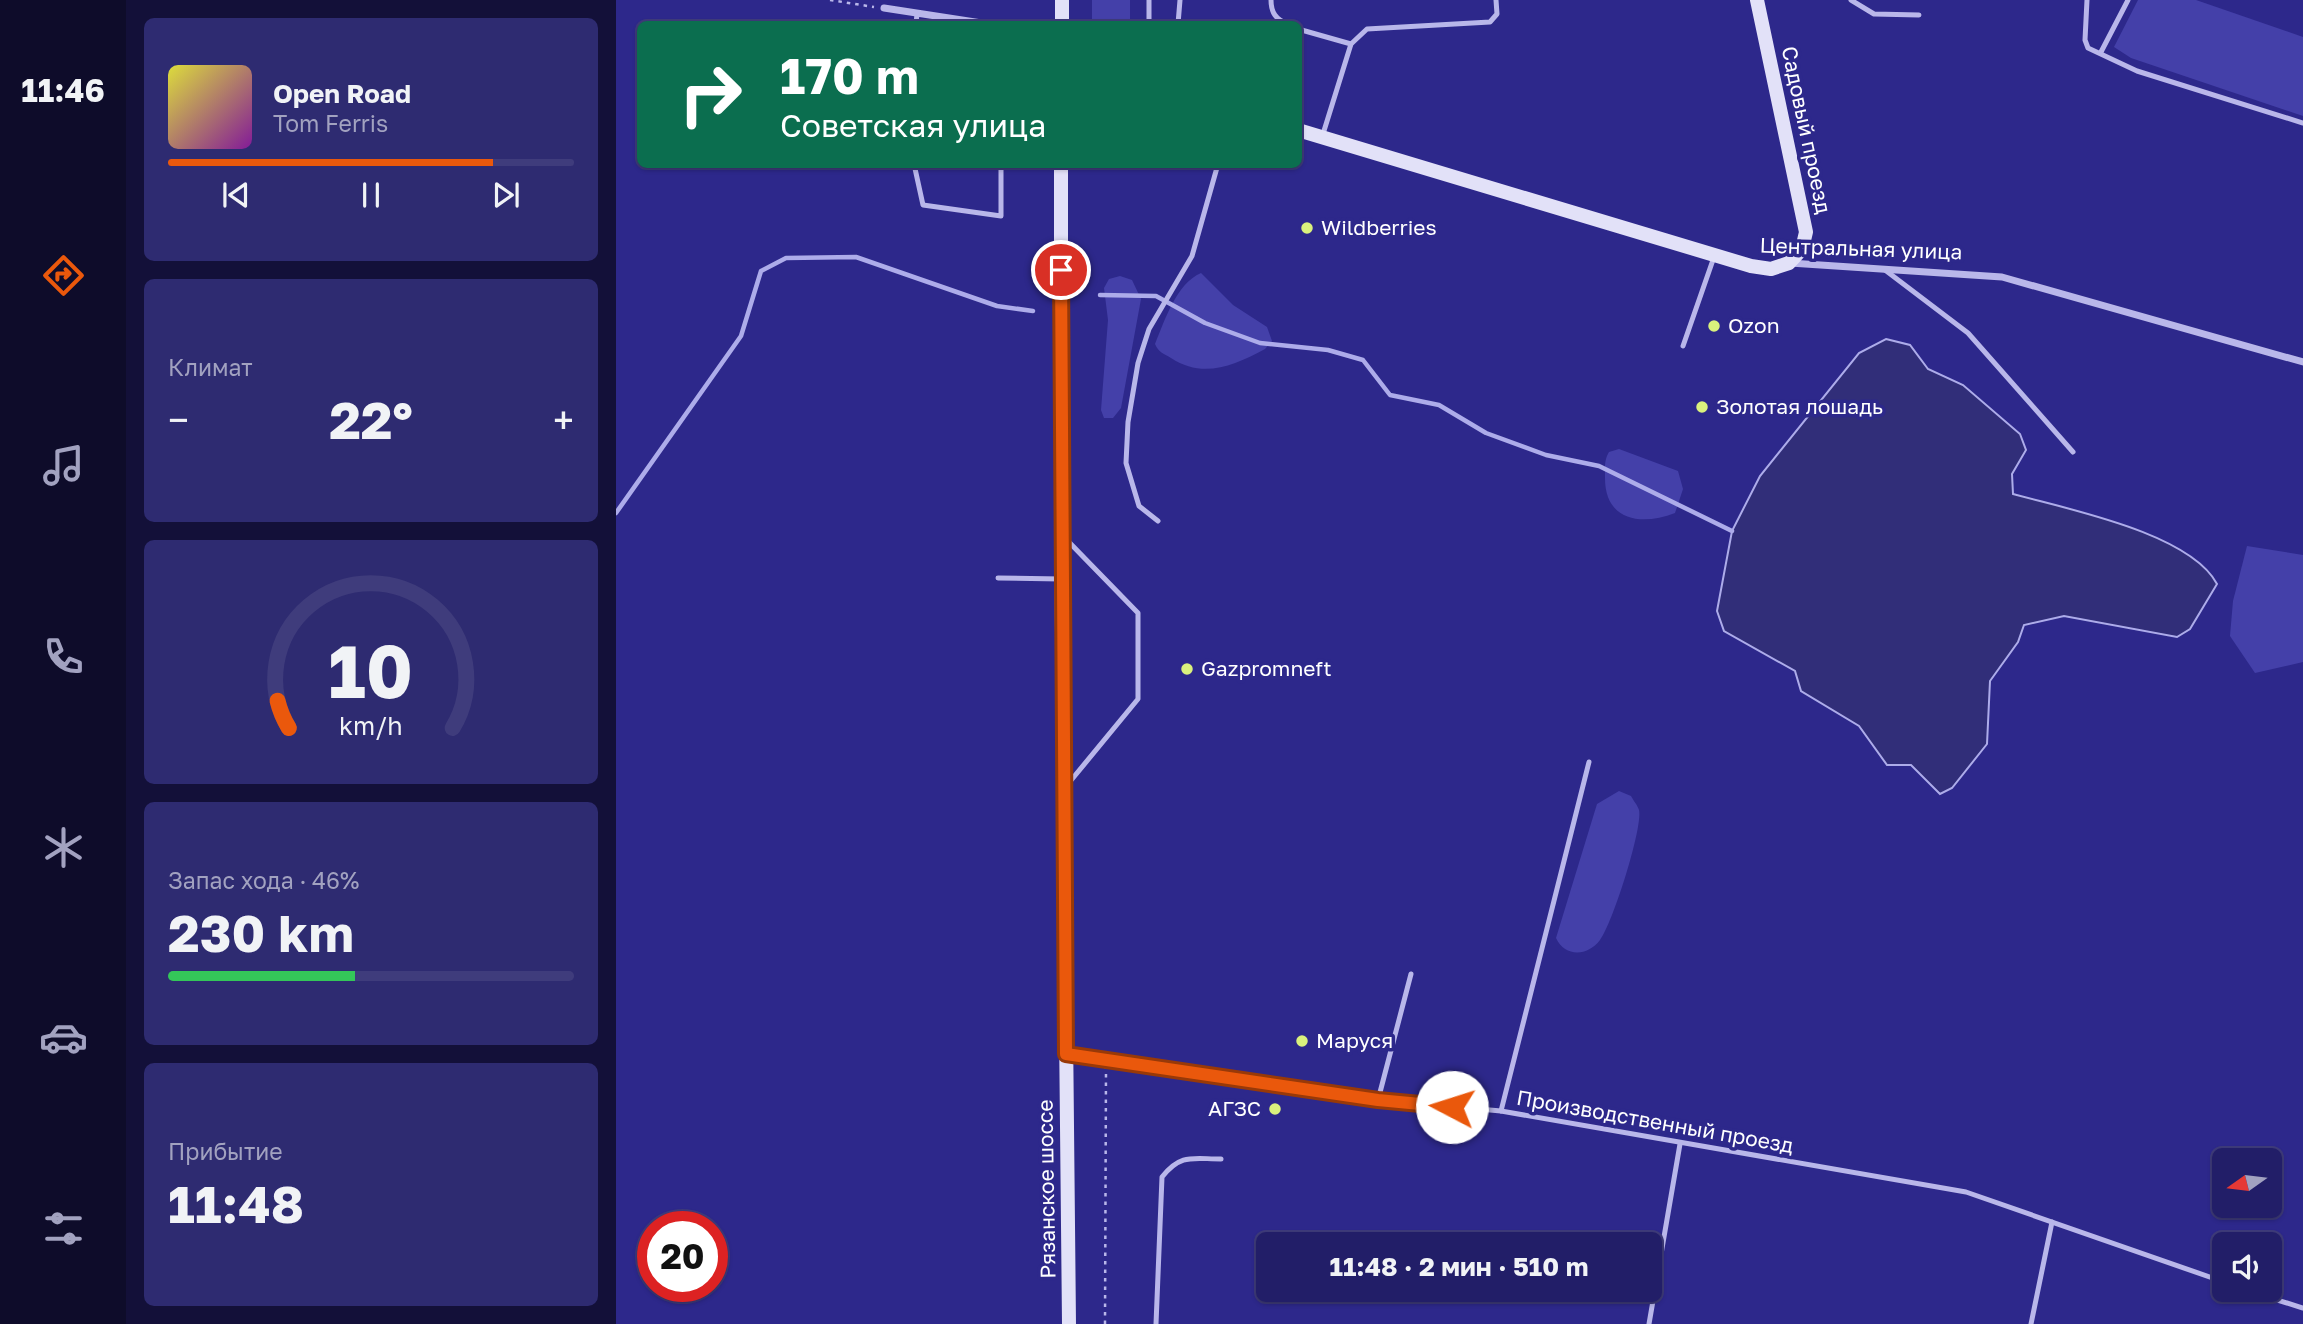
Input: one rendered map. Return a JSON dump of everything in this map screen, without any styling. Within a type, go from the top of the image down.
[{"type":"main road","points":[[1062,0],[1062,21]]},
{"type":"main road","name":"Садовый проезд","points":[[1757,0],[1807,232],[1802,249],[1789,263]]},
{"type":"main road","name":"Центральная улица","points":[[1302,131],[1715,256],[1771,269],[1789,263]]},
{"type":"main road","name":"Рязанское шоссе","points":[[1062,168],[1061,534],[1066,786],[1069,1324]]},
{"type":"street","points":[[884,8],[967,21]]},
{"type":"street","name":"Центральная улица","points":[[1789,263],[2002,277],[2303,362]]},
{"type":"lane","points":[[1149,0],[1149,21]]},
{"type":"lane","points":[[1178,21],[1180,0]]},
{"type":"lane","points":[[1271,0],[1271,9],[1280,21]]},
{"type":"lane","points":[[1322,138],[1351,44],[1367,29],[1376,26],[1476,25],[1490,22],[1497,14],[1496,0]]},
{"type":"lane","points":[[1851,0],[1874,13],[1919,15]]},
{"type":"lane","points":[[2087,0],[2085,40],[2088,48],[2137,71],[2303,123]]},
{"type":"lane","points":[[2101,52],[2128,0]]},
{"type":"lane","points":[[916,21],[917,14]]},
{"type":"lane","points":[[1302,30],[1351,44]]},
{"type":"lane","points":[[916,168],[923,205],[1001,216],[1001,168]]},
{"type":"lane","points":[[1158,521],[1139,506],[1126,463],[1128,422],[1138,363],[1149,329],[1192,256],[1216,168]]},
{"type":"lane","points":[[1683,346],[1715,256]]},
{"type":"lane","points":[[1883,269],[1968,333],[2073,452]]},
{"type":"lane","points":[[1061,534],[1138,613],[1138,699],[1066,786]]},
{"type":"lane","points":[[998,578],[1062,579]]},
{"type":"lane","points":[[1501,1111],[1589,762]]},
{"type":"lane","points":[[1378,1100],[1411,974]]},
{"type":"lane","name":"Производственный проезд","points":[[1066,1054],[1378,1100],[1501,1111],[1966,1192],[2212,1278]]},
{"type":"lane","points":[[1649,1324],[1680,1144]]},
{"type":"lane","points":[[1156,1324],[1162,1177],[1173,1163],[1185,1158],[1221,1159]]},
{"type":"lane","points":[[2031,1324],[2052,1222]]},
{"type":"lane","points":[[2282,1301],[2303,1308]]},
{"type":"path","points":[[830,0],[884,8]]},
{"type":"path","points":[[1105,1324],[1106,1060]]},
{"type":"shaded area","points":[[1092,0],[1130,0],[1130,21],[1092,21]]},
{"type":"shaded area","points":[[2138,0],[2196,0],[2303,37],[2303,116],[2131,58],[2114,47]]},
{"type":"shaded area","points":[[1201,273],[1233,305],[1267,327],[1272,341],[1265,349],[1230,365],[1206,369],[1183,364],[1158,349],[1155,344],[1172,304],[1185,285]]},
{"type":"shaded area","points":[[1120,276],[1132,280],[1141,299],[1121,408],[1113,418],[1104,418],[1101,410],[1108,320],[1104,288],[1109,279]]},
{"type":"shaded area","points":[[1886,339],[1910,345],[1928,369],[1963,385],[2020,434],[2026,450],[2012,474],[2013,494],[2094,516],[2155,537],[2203,566],[2217,584],[2190,629],[2177,637],[2064,616],[2024,625],[2018,642],[1990,681],[1987,744],[1952,788],[1940,794],[1911,765],[1887,765],[1859,726],[1801,691],[1795,671],[1724,631],[1717,611],[1732,531],[1760,476],[1859,353]]},
{"type":"shaded area","points":[[1619,449],[1678,471],[1683,489],[1675,513],[1638,519],[1618,511],[1611,503],[1605,478],[1606,461],[1609,452]]},
{"type":"shaded area","points":[[2247,546],[2303,555],[2303,662],[2255,673],[2230,636],[2233,601]]},
{"type":"shaded area","points":[[1619,791],[1631,796],[1639,810],[1626,876],[1600,940],[1589,950],[1576,953],[1565,949],[1556,938],[1597,804]]},
{"type":"waterway","points":[[616,513],[741,336],[761,271],[786,258],[856,257],[997,306],[1033,311]]},
{"type":"waterway","points":[[1100,295],[1156,296],[1205,323],[1260,343],[1328,350],[1363,360],[1390,395],[1439,405],[1486,433],[1546,455],[1599,466],[1732,531]]},
{"type":"place","name":"Wildberries","points":[[1307,228]]},
{"type":"place","name":"Ozon","points":[[1714,326]]},
{"type":"place","name":"Золотая лошадь","points":[[1702,407]]},
{"type":"place","name":"Gazpromneft","points":[[1187,669]]},
{"type":"place","name":"Маруся","points":[[1302,1041]]},
{"type":"place","name":"АГЗС","points":[[1275,1109]]},
{"type":"route","points":[[1061,270],[1066,1054],[1378,1100],[1452,1107]]}]
